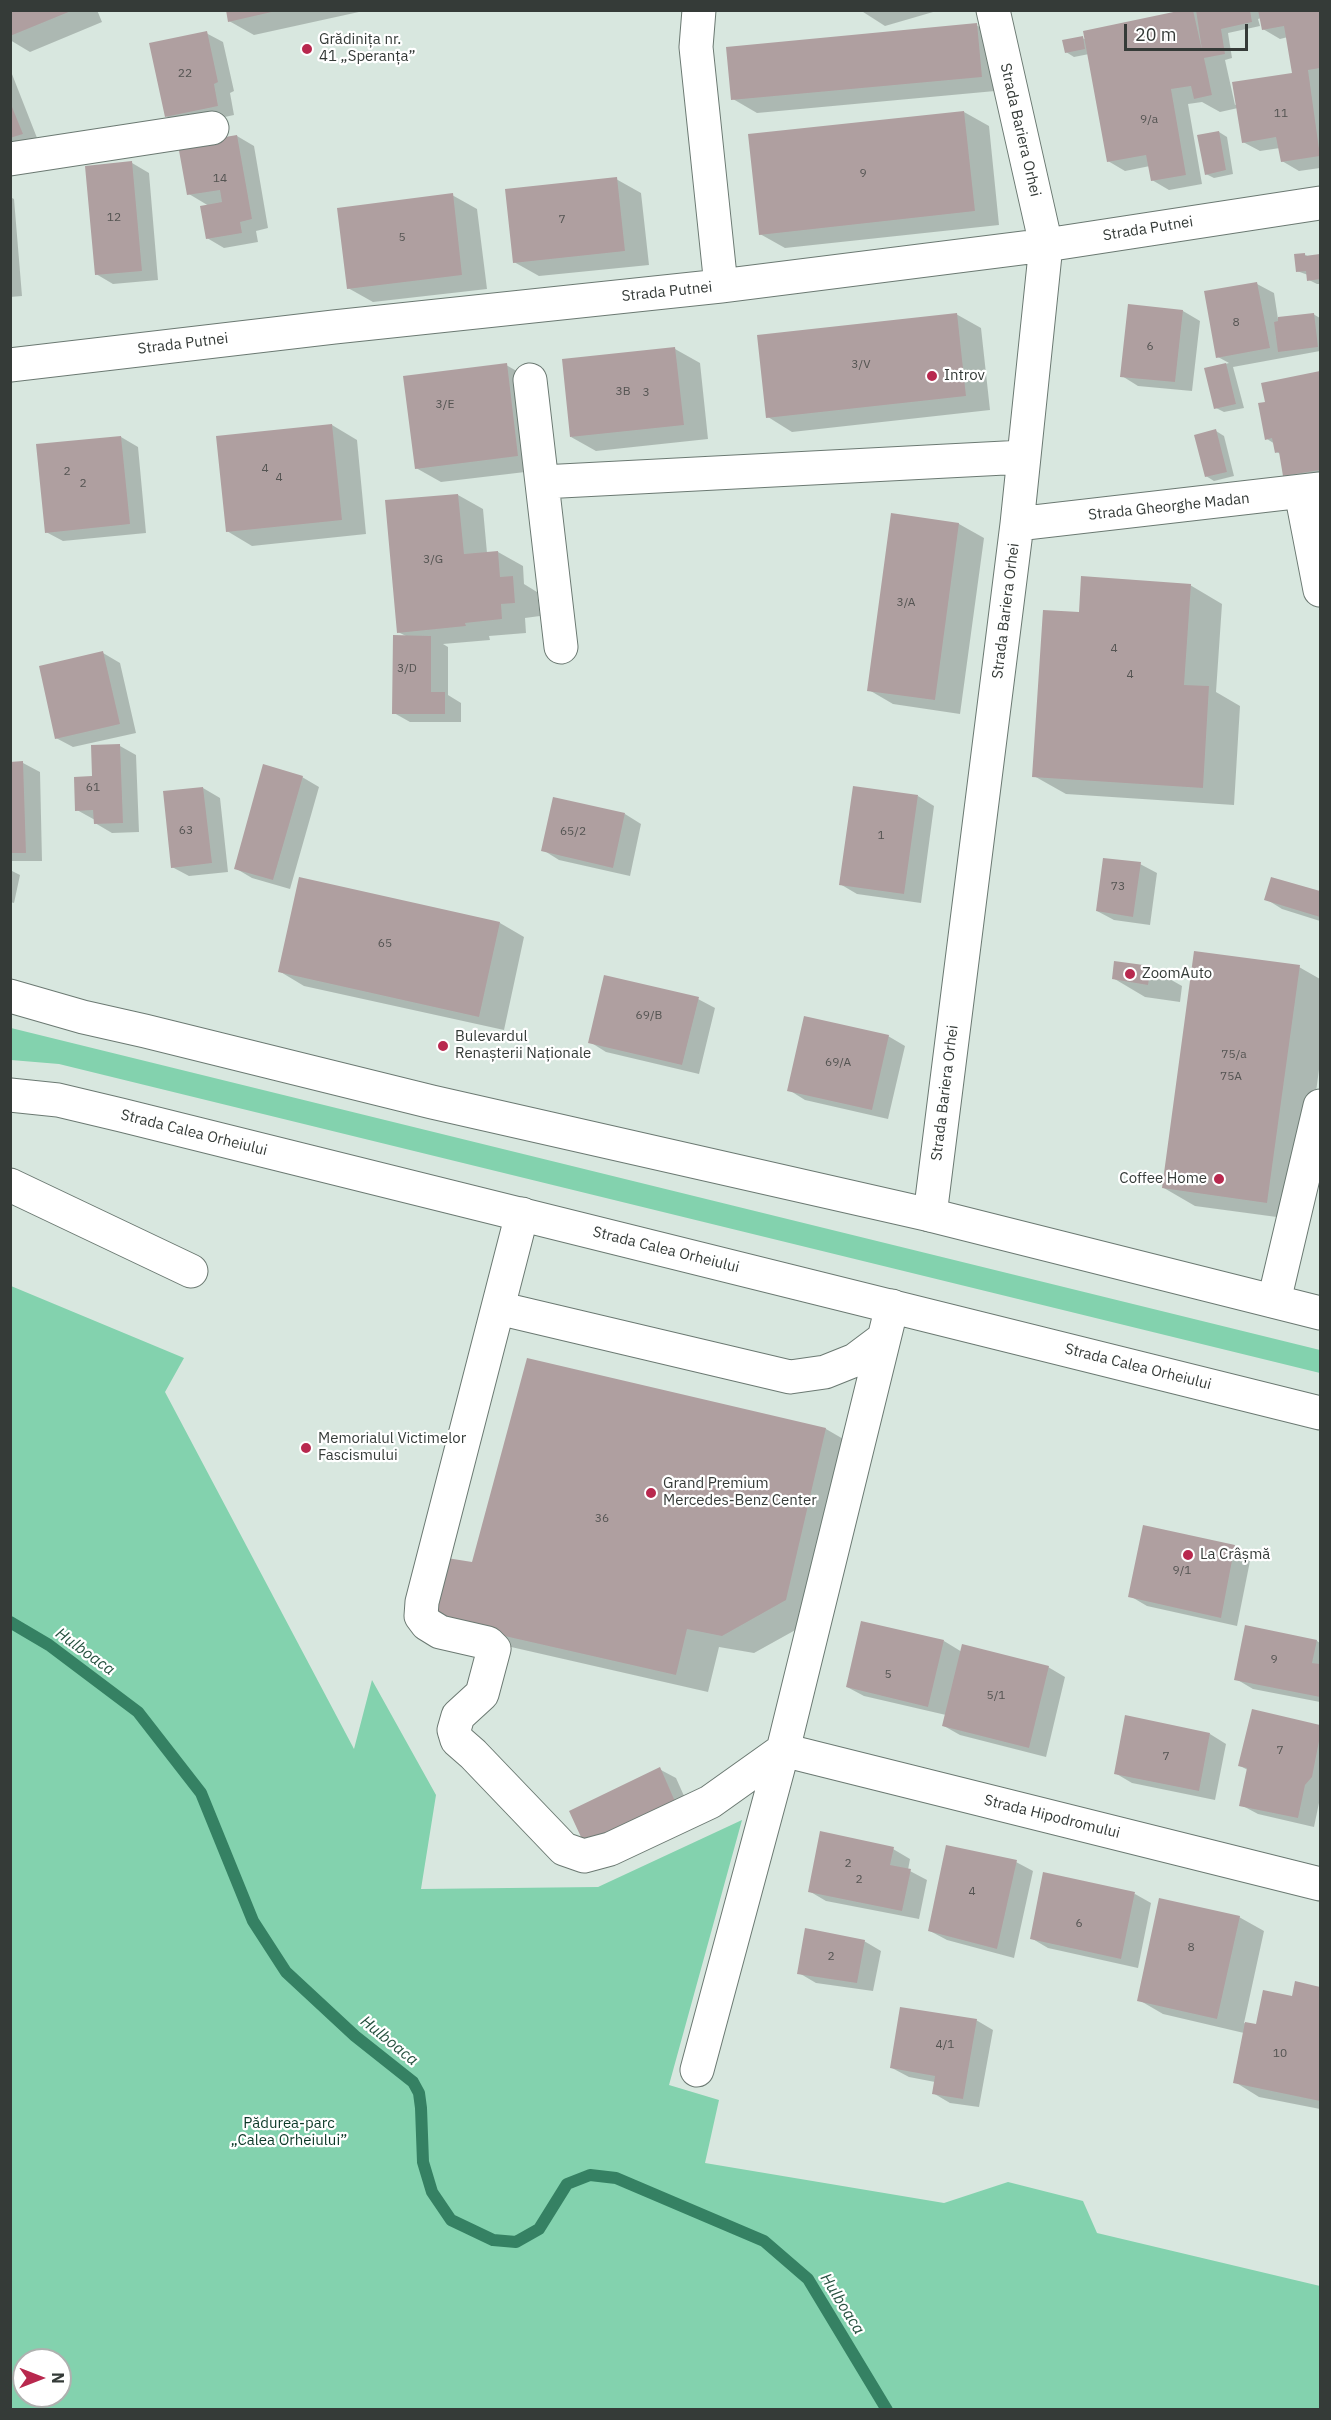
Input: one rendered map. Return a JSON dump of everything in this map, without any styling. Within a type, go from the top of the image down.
[{"type":"main road","points":[[699,10],[696,47],[721,286]]},
{"type":"main road","name":"Strada Bariera Orhei","points":[[930,1215],[1017,524],[1046,245],[993,10]]},
{"type":"main road","points":[[10,159],[212,128]]},
{"type":"main road","name":"Strada Putnei","points":[[10,365],[334,327],[721,286],[1046,245],[1320,203]]},
{"type":"main road","points":[[530,380],[561,647]]},
{"type":"main road","points":[[542,482],[1024,457]]},
{"type":"main road","points":[[1310,490],[1320,590]]},
{"type":"main road","name":"Strada Gheorghe Madan","points":[[1017,524],[1310,490]]},
{"type":"main road","points":[[10,996],[83,1017],[432,1102],[930,1215],[1320,1313]]},
{"type":"main road","name":"Strada Calea Orheiului","points":[[10,1095],[58,1100],[100,1110],[1320,1413]]},
{"type":"main road","points":[[1274,1302],[1320,1106]]},
{"type":"main road","points":[[10,1185],[191,1271]]},
{"type":"main road","points":[[522,1214],[422,1602],[421,1616],[427,1624],[440,1632],[488,1642],[494,1649],[482,1694],[458,1716],[454,1730],[457,1740],[564,1849],[584,1856],[610,1849],[710,1802],[783,1750]]},
{"type":"main road","points":[[698,2070],[783,1750],[892,1306]]},
{"type":"main road","points":[[498,1308],[790,1377],[825,1372],[855,1360],[883,1339]]},
{"type":"main road","name":"Strada Hipodromului","points":[[783,1750],[1320,1884]]},
{"type":"green space","points":[[11,1028],[1320,1350],[1320,1373],[59,1064],[11,1060]]},
{"type":"green space","name":"Pădurea-parc „Calea Orheiului”","points":[[11,1286],[184,1358],[165,1392],[354,1749],[372,1680],[436,1795],[421,1889],[598,1887],[742,1820],[669,2085],[719,2100],[705,2163],[944,2203],[1008,2182],[1083,2201],[1097,2233],[1320,2286],[1320,2409],[11,2409]]},
{"type":"building","points":[[10,10],[71,10],[71,11],[10,36]]},
{"type":"building","points":[[226,10],[276,10],[276,11],[228,22]]},
{"type":"building","points":[[1183,10],[1193,10],[1202,50],[1196,10],[1250,10],[1252,22],[1221,29],[1225,54],[1204,58],[1212,95],[1194,99],[1191,86],[1171,89],[1186,175],[1151,181],[1146,155],[1107,162],[1083,31]]},
{"type":"building","points":[[1258,10],[1320,10],[1320,68],[1308,70],[1320,156],[1281,162],[1276,137],[1242,143],[1232,82],[1292,73],[1284,26],[1262,30]]},
{"type":"building","points":[[977,23],[982,77],[731,100],[726,47]]},
{"type":"building","points":[[207,31],[218,82],[214,84],[218,106],[165,117],[149,43]]},
{"type":"building","points":[[1083,36],[1085,49],[1065,53],[1062,40]]},
{"type":"building","points":[[10,102],[23,134],[10,138]]},
{"type":"building","points":[[964,111],[975,211],[759,235],[748,134]]},
{"type":"building","points":[[1219,131],[1226,170],[1205,175],[1197,135]]},
{"type":"building","points":[[237,135],[252,219],[240,222],[242,233],[206,239],[200,206],[222,202],[220,190],[187,195],[178,145]]},
{"type":"building","points":[[132,161],[142,271],[95,275],[85,166]]},
{"type":"building","points":[[617,177],[625,251],[513,263],[505,189]]},
{"type":"building","points":[[453,193],[462,275],[347,289],[337,208]]},
{"type":"building","points":[[1305,253],[1305,256],[1320,254],[1320,279],[1307,281],[1306,271],[1296,272],[1294,254]]},
{"type":"building","points":[[1257,282],[1270,348],[1216,358],[1204,291]]},
{"type":"building","points":[[1128,304],[1183,310],[1175,382],[1120,377]]},
{"type":"building","points":[[957,313],[966,396],[766,418],[757,335]]},
{"type":"building","points":[[1314,313],[1318,347],[1278,352],[1274,322],[1278,321],[1278,317]]},
{"type":"building","points":[[675,347],[684,425],[570,437],[562,359]]},
{"type":"building","points":[[507,363],[518,456],[415,469],[403,376]]},
{"type":"building","points":[[1226,363],[1236,404],[1214,409],[1204,368]]},
{"type":"building","points":[[1320,371],[1320,470],[1283,476],[1279,452],[1275,453],[1272,438],[1265,440],[1258,403],[1265,402],[1261,383]]},
{"type":"building","points":[[332,424],[342,520],[226,532],[216,436]]},
{"type":"building","points":[[1216,429],[1227,472],[1205,477],[1194,435]]},
{"type":"building","points":[[121,436],[130,524],[45,533],[36,444]]},
{"type":"building","points":[[458,494],[464,554],[498,551],[500,577],[513,576],[515,603],[501,604],[502,619],[465,623],[466,626],[397,633],[385,500]]},
{"type":"building","points":[[891,513],[959,523],[935,700],[867,691]]},
{"type":"building","points":[[1081,576],[1191,584],[1184,685],[1209,686],[1203,788],[1032,777],[1043,610],[1079,612]]},
{"type":"building","points":[[393,635],[431,636],[431,692],[445,692],[445,714],[392,714]]},
{"type":"building","points":[[103,651],[120,724],[55,739],[39,666]]},
{"type":"building","points":[[120,744],[123,823],[94,824],[93,810],[75,811],[74,777],[92,776],[91,745]]},
{"type":"building","points":[[23,761],[26,853],[10,853],[10,762]]},
{"type":"building","points":[[263,764],[303,776],[273,880],[234,869]]},
{"type":"building","points":[[853,786],[918,795],[904,894],[839,885]]},
{"type":"building","points":[[203,787],[212,863],[171,868],[163,791]]},
{"type":"building","points":[[553,797],[625,813],[613,868],[541,851]]},
{"type":"building","points":[[1103,858],[1141,862],[1133,917],[1096,911]]},
{"type":"building","points":[[299,877],[500,922],[479,1017],[278,972]]},
{"type":"building","points":[[1271,877],[1320,891],[1320,917],[1264,900]]},
{"type":"building","points":[[1194,951],[1300,965],[1267,1203],[1162,1188]]},
{"type":"building","points":[[1114,961],[1151,966],[1148,985],[1112,979]]},
{"type":"building","points":[[604,975],[699,997],[682,1065],[588,1043]]},
{"type":"building","points":[[804,1016],[889,1035],[872,1110],[787,1091]]},
{"type":"building","name":"Grand Premium Mercedes-Benz Center","points":[[527,1358],[826,1428],[786,1600],[722,1636],[687,1629],[676,1675],[430,1619],[447,1558],[472,1562]]},
{"type":"building","points":[[1143,1525],[1235,1545],[1221,1618],[1128,1597]]},
{"type":"building","points":[[861,1621],[944,1640],[928,1707],[846,1687]]},
{"type":"building","points":[[1245,1625],[1317,1640],[1312,1663],[1320,1664],[1320,1697],[1234,1680]]},
{"type":"building","points":[[962,1644],[1049,1666],[1029,1748],[942,1726]]},
{"type":"building","points":[[1252,1709],[1320,1725],[1312,1777],[1305,1785],[1298,1818],[1239,1806],[1247,1768],[1238,1766]]},
{"type":"building","points":[[1125,1715],[1210,1733],[1199,1791],[1114,1774]]},
{"type":"building","points":[[660,1767],[677,1806],[587,1850],[569,1811]]},
{"type":"building","points":[[820,1831],[894,1847],[890,1865],[911,1869],[902,1911],[808,1892]]},
{"type":"building","points":[[946,1845],[1017,1860],[997,1949],[928,1931]]},
{"type":"building","points":[[1043,1872],[1135,1892],[1121,1959],[1030,1939]]},
{"type":"building","points":[[1159,1898],[1240,1916],[1217,2019],[1137,2001]]},
{"type":"building","points":[[805,1928],[865,1940],[857,1983],[797,1974]]},
{"type":"building","points":[[1295,1981],[1320,1987],[1320,2101],[1233,2083],[1245,2022],[1256,2024],[1263,1990],[1292,1996]]},
{"type":"building","points":[[900,2007],[977,2019],[963,2099],[932,2094],[935,2076],[890,2068]]},
{"type":"waterway","name":"Hulboaca","points":[[10,1622],[49,1645],[138,1712],[201,1793],[253,1921],[286,1972],[355,2036],[413,2082],[419,2093],[421,2108],[423,2162],[432,2192],[451,2220],[493,2240],[516,2242],[539,2229],[567,2184],[590,2175],[616,2178],[764,2241],[808,2279],[887,2410]]},
{"type":"place","name":"Grădinița nr. 41 „Speranța”","points":[[307,49]]},
{"type":"place","name":"Introv","points":[[932,376]]},
{"type":"place","name":"ZoomAuto","points":[[1130,974]]},
{"type":"place","name":"Bulevardul Renașterii Naționale","points":[[443,1046]]},
{"type":"place","name":"Coffee Home","points":[[1219,1179]]},
{"type":"place","name":"Memorialul Victimelor Fascismului","points":[[306,1448]]},
{"type":"place","name":"Grand Premium Mercedes-Benz Center","points":[[651,1493]]},
{"type":"place","name":"La Crâșmă","points":[[1188,1555]]}]
